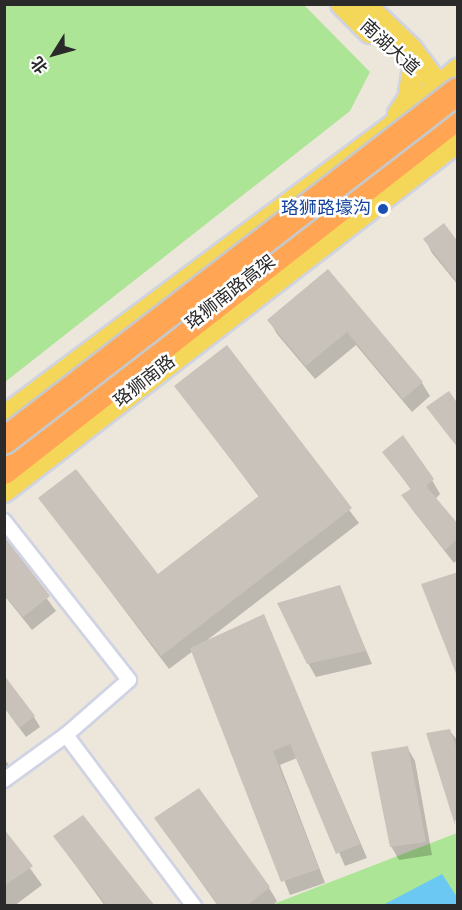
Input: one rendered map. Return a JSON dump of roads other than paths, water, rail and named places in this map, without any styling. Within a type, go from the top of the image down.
[{"type":"highway","name":"珞狮南路高架","points":[[4,441],[448,88]]},
{"type":"highway","name":"珞狮南路高架","points":[[4,471],[458,115]]},
{"type":"main road","name":"南湖大道","points":[[342,4],[413,74],[448,88]]},
{"type":"main road","name":"南湖大道","points":[[364,4],[448,88],[458,115]]},
{"type":"main road","points":[[4,417],[448,88],[458,70]]},
{"type":"main road","points":[[387,131],[409,99],[413,74]]},
{"type":"main road","name":"珞狮南路","points":[[4,491],[458,141]]},
{"type":"main road","points":[[434,159],[458,154]]},
{"type":"street","points":[[4,521],[129,680],[66,735],[4,780]]},
{"type":"street","points":[[66,735],[194,906]]},
{"type":"water","points":[[442,874],[457,897],[457,905],[383,905]]},
{"type":"place","name":"珞狮路壕沟","points":[[383,209]]}]
